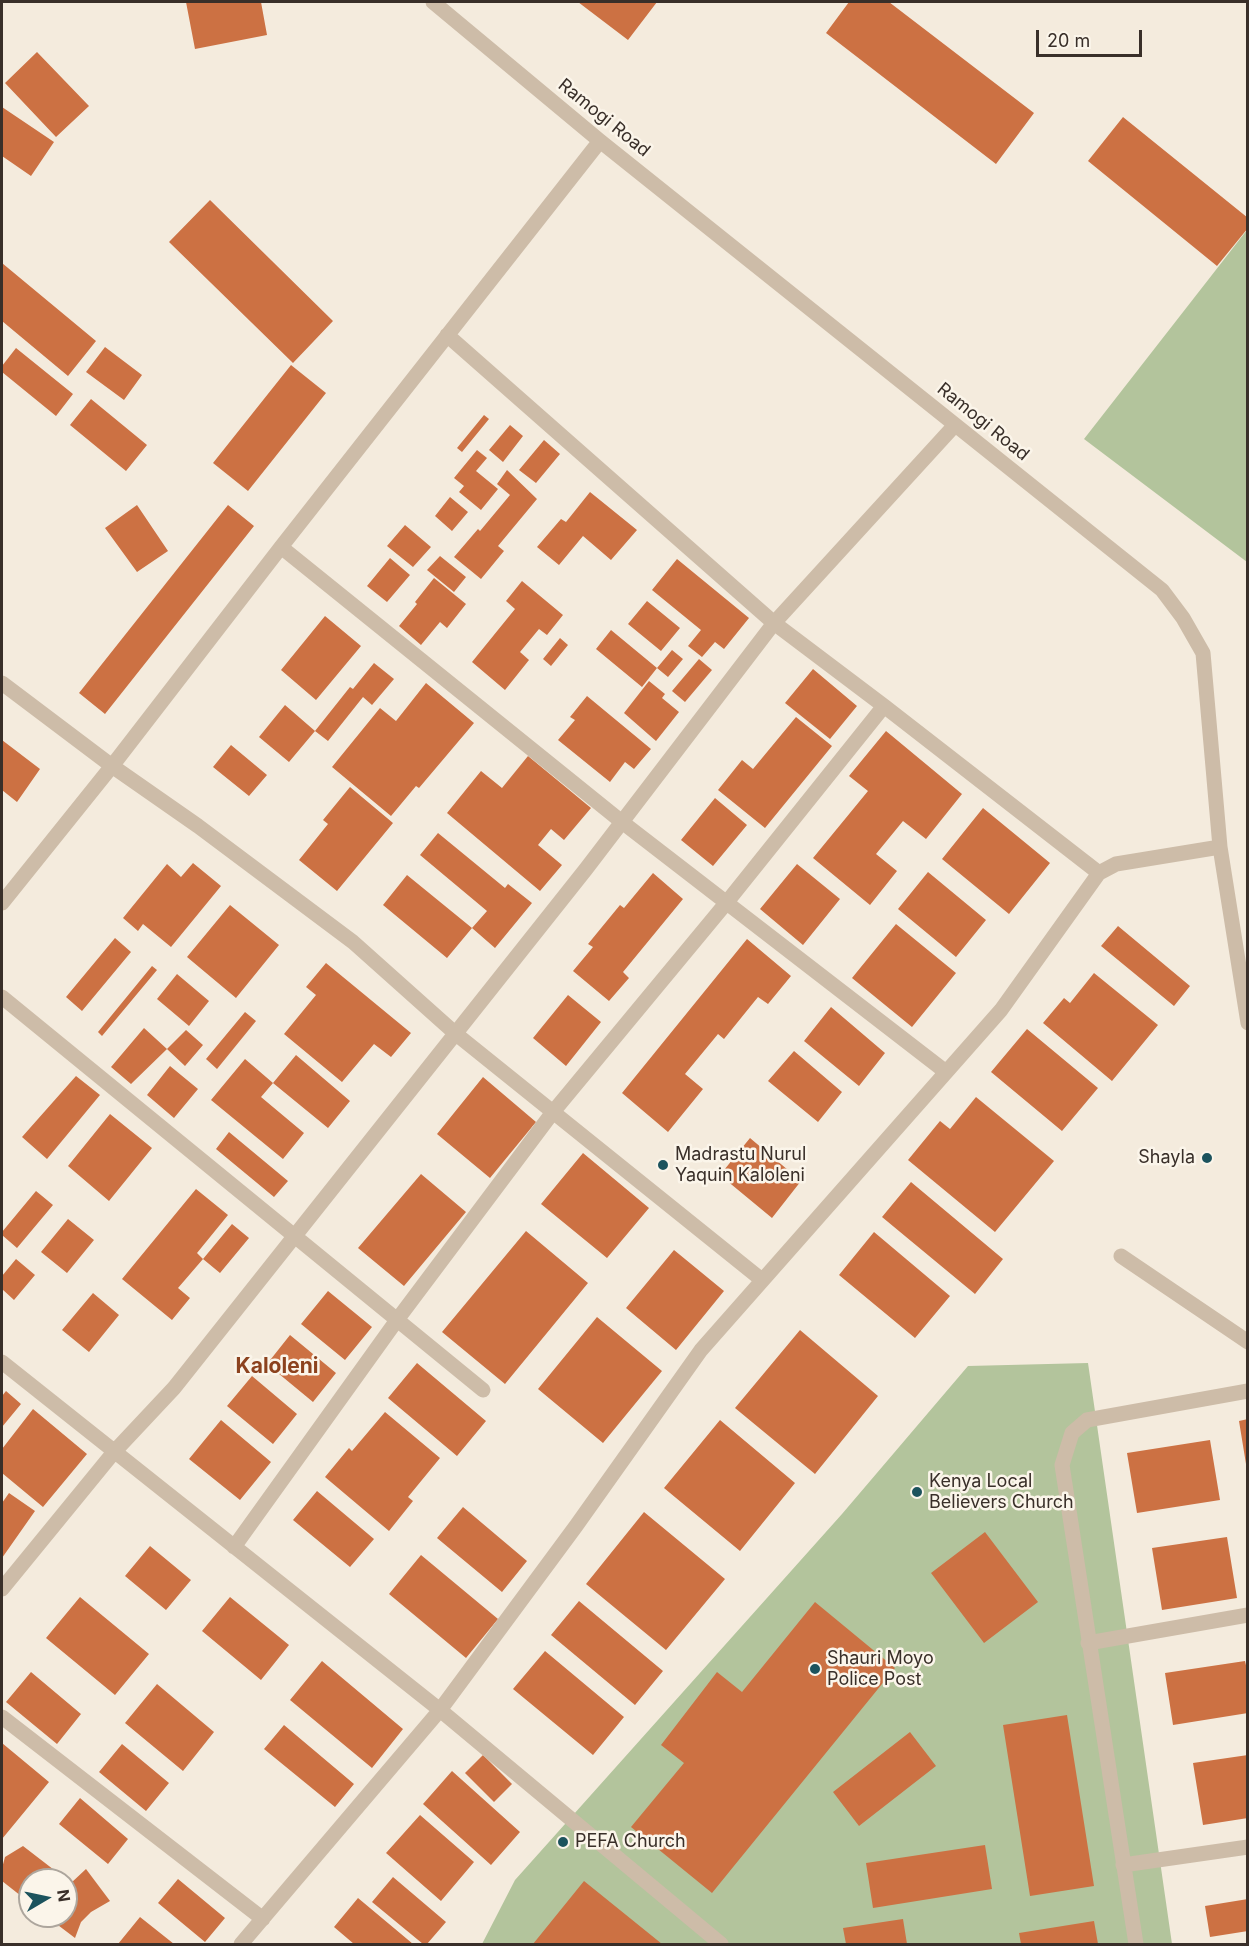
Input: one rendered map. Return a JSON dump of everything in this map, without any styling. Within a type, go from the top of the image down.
[{"type":"street","name":"Ramogi Road","points":[[433,2],[600,141],[1162,590],[1183,618],[1203,653],[1220,847],[1247,1014]]},
{"type":"street","points":[[2,903],[112,766],[600,141]]},
{"type":"street","points":[[447,335],[774,623],[1099,873]]},
{"type":"street","points":[[2,1589],[114,1452],[174,1388],[456,1034],[774,623],[956,425]]},
{"type":"street","points":[[281,547],[622,822],[946,1072]]},
{"type":"street","points":[[2,683],[353,942],[456,1034],[762,1280]]},
{"type":"street","points":[[234,1547],[397,1320],[554,1112],[884,706]]},
{"type":"street","points":[[241,1944],[440,1710],[576,1526],[701,1350],[1001,1010],[1099,873],[1116,864],[1220,847]]},
{"type":"street","points":[[2,997],[483,1390]]},
{"type":"street","points":[[1121,1256],[1248,1342]]},
{"type":"street","points":[[2,1362],[440,1710],[721,1944]]},
{"type":"street","points":[[1136,1944],[1062,1466],[1072,1433],[1088,1420],[1248,1391]]},
{"type":"street","points":[[1088,1643],[1248,1615]]},
{"type":"street","points":[[2,1717],[263,1919]]},
{"type":"street","points":[[1123,1865],[1248,1847]]},
{"type":"green space","points":[[1247,230],[1247,562],[1084,439]]},
{"type":"green space","points":[[1088,1363],[1172,1944],[482,1944],[515,1880],[842,1514],[968,1366]]},
{"type":"building","points":[[186,2],[261,2],[267,35],[195,49]]},
{"type":"building","points":[[578,2],[657,2],[628,40]]},
{"type":"building","points":[[849,2],[889,2],[1034,113],[996,164],[826,33]]},
{"type":"building","points":[[37,52],[89,106],[56,137],[5,83]]},
{"type":"building","points":[[2,107],[54,142],[31,176],[2,156]]},
{"type":"building","points":[[1123,117],[1248,218],[1248,228],[1217,266],[1088,161]]},
{"type":"building","points":[[210,200],[333,321],[293,363],[169,242]]},
{"type":"building","points":[[2,263],[96,341],[68,376],[2,321]]},
{"type":"building","points":[[105,347],[142,375],[124,400],[86,372]]},
{"type":"building","points":[[16,348],[73,394],[56,416],[2,372],[2,366]]},
{"type":"building","points":[[291,365],[326,393],[248,491],[213,463]]},
{"type":"building","points":[[91,399],[147,445],[126,471],[70,425]]},
{"type":"building","points":[[484,415],[489,419],[462,452],[457,448]]},
{"type":"building","points":[[510,425],[523,436],[503,462],[489,450]]},
{"type":"building","points":[[544,440],[560,454],[536,483],[519,470]]},
{"type":"building","points":[[477,450],[487,458],[476,471],[498,489],[481,510],[459,492],[464,486],[454,478]]},
{"type":"building","points":[[507,470],[537,499],[498,546],[504,551],[481,579],[454,557],[478,529],[480,531],[510,495],[497,484]]},
{"type":"building","points":[[590,492],[637,530],[611,560],[583,536],[559,565],[537,547],[561,519],[566,522]]},
{"type":"building","points":[[450,497],[468,512],[452,531],[435,516]]},
{"type":"building","points":[[137,505],[168,551],[137,572],[105,528]]},
{"type":"building","points":[[228,505],[254,526],[105,714],[79,693]]},
{"type":"building","points":[[405,525],[431,547],[413,567],[387,546]]},
{"type":"building","points":[[440,556],[466,577],[454,592],[427,570]]},
{"type":"building","points":[[390,558],[410,575],[387,602],[367,586]]},
{"type":"building","points":[[677,559],[749,618],[724,649],[715,642],[702,657],[688,646],[701,630],[652,590]]},
{"type":"building","points":[[434,578],[466,604],[447,628],[440,622],[421,645],[399,626]]},
{"type":"building","points":[[522,581],[563,615],[547,635],[539,629],[520,652],[529,660],[505,690],[472,662],[515,609],[506,601]]},
{"type":"building","points":[[647,601],[680,628],[661,651],[628,624]]},
{"type":"building","points":[[325,616],[361,646],[316,700],[281,670]]},
{"type":"building","points":[[611,630],[657,668],[642,687],[596,649]]},
{"type":"building","points":[[560,638],[568,645],[551,666],[543,659]]},
{"type":"building","points":[[672,650],[683,659],[668,677],[657,668]]},
{"type":"building","points":[[699,659],[712,670],[685,702],[672,691]]},
{"type":"building","points":[[374,663],[394,679],[372,705],[363,697],[328,741],[315,731],[350,687],[353,689]]},
{"type":"building","points":[[813,669],[857,706],[830,739],[785,703]]},
{"type":"building","points":[[649,681],[665,694],[662,698],[679,712],[656,741],[624,713]]},
{"type":"building","points":[[426,683],[474,723],[419,788],[416,786],[391,816],[332,767],[380,708],[396,721]]},
{"type":"building","points":[[587,696],[651,749],[634,769],[625,762],[610,782],[558,740],[575,720],[570,717]]},
{"type":"building","points":[[285,705],[315,731],[289,762],[259,737]]},
{"type":"building","points":[[796,717],[832,746],[765,828],[718,790],[742,760],[753,769]]},
{"type":"building","points":[[886,731],[962,794],[926,839],[903,821],[876,854],[897,871],[870,905],[813,858],[868,791],[849,776]]},
{"type":"building","points":[[2,740],[40,769],[17,802],[2,790]]},
{"type":"building","points":[[231,745],[267,775],[249,796],[213,767]]},
{"type":"building","points":[[528,756],[591,808],[564,840],[551,829],[538,845],[562,865],[540,891],[447,813],[481,771],[502,788]]},
{"type":"building","points":[[350,787],[393,823],[337,891],[299,860],[328,824],[323,820]]},
{"type":"building","points":[[715,798],[747,825],[713,866],[681,840]]},
{"type":"building","points":[[983,808],[1050,863],[1009,914],[942,859]]},
{"type":"building","points":[[438,833],[505,888],[508,884],[532,903],[495,948],[472,928],[487,911],[420,855]]},
{"type":"building","points":[[193,863],[221,886],[171,947],[143,924],[138,931],[123,918],[167,864],[181,877]]},
{"type":"building","points":[[797,864],[840,899],[803,945],[760,909]]},
{"type":"building","points":[[928,872],[986,920],[956,957],[898,909]]},
{"type":"building","points":[[653,873],[683,899],[623,972],[629,978],[609,1001],[573,971],[593,947],[588,944],[620,905],[624,908]]},
{"type":"building","points":[[407,875],[472,928],[447,958],[383,905]]},
{"type":"building","points":[[230,905],[279,945],[236,998],[187,957]]},
{"type":"building","points":[[896,924],[956,973],[912,1027],[852,978]]},
{"type":"building","points":[[1118,926],[1190,986],[1174,1006],[1101,946]]},
{"type":"building","points":[[115,938],[131,952],[82,1011],[66,997]]},
{"type":"building","points":[[747,939],[791,976],[768,1004],[758,997],[724,1039],[718,1034],[685,1074],[703,1089],[668,1132],[622,1093]]},
{"type":"building","points":[[326,963],[411,1033],[391,1057],[374,1044],[342,1082],[284,1034],[316,995],[306,987]]},
{"type":"building","points":[[152,966],[157,970],[102,1036],[98,1032]]},
{"type":"building","points":[[1094,973],[1158,1025],[1112,1081],[1043,1023],[1064,998],[1070,1003]]},
{"type":"building","points":[[177,974],[209,1001],[189,1026],[157,999]]},
{"type":"building","points":[[568,995],[601,1022],[566,1066],[533,1038]]},
{"type":"building","points":[[831,1007],[885,1053],[859,1086],[804,1041]]},
{"type":"building","points":[[245,1012],[256,1021],[217,1069],[206,1059]]},
{"type":"building","points":[[144,1028],[167,1049],[131,1084],[111,1067]]},
{"type":"building","points":[[1027,1029],[1098,1088],[1062,1131],[991,1072]]},
{"type":"building","points":[[186,1030],[203,1045],[185,1066],[167,1049]]},
{"type":"building","points":[[794,1051],[842,1092],[818,1122],[768,1081]]},
{"type":"building","points":[[296,1055],[350,1101],[328,1128],[273,1083]]},
{"type":"building","points":[[245,1059],[273,1083],[261,1097],[304,1133],[283,1159],[211,1100]]},
{"type":"building","points":[[170,1066],[198,1089],[174,1118],[147,1095]]},
{"type":"building","points":[[76,1076],[100,1095],[47,1159],[22,1137]]},
{"type":"building","points":[[483,1077],[536,1122],[490,1178],[437,1134]]},
{"type":"building","points":[[976,1097],[1054,1161],[995,1232],[908,1160],[940,1121],[950,1129]]},
{"type":"building","points":[[110,1114],[152,1148],[109,1201],[68,1166]]},
{"type":"building","points":[[229,1132],[288,1181],[274,1197],[216,1149]]},
{"type":"building","points":[[750,1138],[801,1181],[772,1218],[720,1175]]},
{"type":"building","points":[[583,1153],[649,1208],[607,1258],[541,1204]]},
{"type":"building","points":[[421,1174],[466,1212],[404,1286],[358,1248]]},
{"type":"building","points":[[911,1182],[1003,1259],[975,1294],[882,1217]]},
{"type":"building","points":[[196,1189],[228,1215],[197,1253],[203,1259],[178,1288],[190,1298],[172,1320],[122,1279]]},
{"type":"building","points":[[36,1191],[53,1205],[17,1248],[2,1235],[2,1232]]},
{"type":"building","points":[[68,1219],[94,1240],[67,1273],[41,1252]]},
{"type":"building","points":[[232,1224],[249,1238],[220,1273],[203,1259]]},
{"type":"building","points":[[526,1231],[588,1283],[505,1384],[442,1332]]},
{"type":"building","points":[[874,1232],[950,1296],[915,1338],[839,1275]]},
{"type":"building","points":[[674,1250],[724,1291],[676,1350],[626,1308]]},
{"type":"building","points":[[16,1259],[35,1275],[14,1300],[2,1289],[2,1276]]},
{"type":"building","points":[[328,1291],[372,1327],[345,1360],[301,1324]]},
{"type":"building","points":[[93,1293],[119,1315],[89,1352],[62,1330]]},
{"type":"building","points":[[597,1317],[662,1371],[603,1443],[538,1389]]},
{"type":"building","points":[[800,1330],[878,1396],[815,1474],[735,1408]]},
{"type":"building","points":[[290,1335],[336,1373],[313,1402],[267,1364]]},
{"type":"building","points":[[417,1363],[486,1421],[457,1456],[388,1398]]},
{"type":"building","points":[[252,1376],[297,1414],[273,1444],[227,1406]]},
{"type":"building","points":[[6,1391],[21,1404],[2,1427],[2,1396]]},
{"type":"building","points":[[33,1409],[87,1454],[43,1507],[2,1473],[2,1449]]},
{"type":"building","points":[[385,1412],[440,1458],[408,1497],[413,1501],[389,1531],[325,1477],[349,1448],[352,1451]]},
{"type":"building","points":[[1248,1419],[1248,1464],[1246,1464],[1239,1421]]},
{"type":"building","points":[[221,1420],[271,1462],[240,1500],[189,1459]]},
{"type":"building","points":[[720,1420],[795,1483],[740,1551],[664,1488]]},
{"type":"building","points":[[1210,1440],[1220,1500],[1137,1513],[1127,1453]]},
{"type":"building","points":[[317,1491],[374,1539],[350,1567],[293,1520]]},
{"type":"building","points":[[9,1493],[35,1511],[2,1558],[2,1503]]},
{"type":"building","points":[[463,1507],[527,1561],[502,1592],[437,1538]]},
{"type":"building","points":[[644,1512],[725,1579],[666,1650],[586,1584]]},
{"type":"building","points":[[985,1532],[1038,1602],[984,1643],[931,1573]]},
{"type":"building","points":[[1227,1537],[1237,1598],[1162,1610],[1152,1548]]},
{"type":"building","points":[[150,1546],[191,1580],[166,1610],[125,1576]]},
{"type":"building","points":[[421,1555],[498,1619],[466,1658],[389,1594]]},
{"type":"building","points":[[80,1597],[149,1654],[115,1695],[46,1638]]},
{"type":"building","points":[[230,1597],[289,1645],[261,1680],[202,1631]]},
{"type":"building","points":[[579,1601],[663,1671],[635,1705],[551,1635]]},
{"type":"building","points":[[815,1602],[895,1668],[712,1893],[631,1827],[684,1763],[661,1745],[717,1672],[742,1692]]},
{"type":"building","points":[[545,1651],[624,1717],[593,1755],[513,1689]]},
{"type":"building","points":[[322,1661],[403,1729],[372,1768],[290,1700]]},
{"type":"building","points":[[1245,1661],[1248,1674],[1248,1713],[1173,1725],[1165,1673]]},
{"type":"building","points":[[31,1672],[81,1714],[57,1744],[6,1702]]},
{"type":"building","points":[[157,1684],[214,1732],[183,1771],[125,1723]]},
{"type":"building","points":[[1067,1715],[1094,1886],[1030,1896],[1003,1725]]},
{"type":"building","points":[[284,1725],[354,1784],[335,1807],[264,1749]]},
{"type":"building","points":[[910,1732],[936,1766],[859,1826],[833,1792]]},
{"type":"building","points":[[2,1743],[49,1782],[2,1839]]},
{"type":"building","points":[[122,1744],[169,1783],[146,1811],[99,1772]]},
{"type":"building","points":[[483,1755],[512,1784],[494,1802],[465,1773]]},
{"type":"building","points":[[1248,1755],[1248,1818],[1203,1825],[1193,1763]]},
{"type":"building","points":[[452,1771],[520,1832],[491,1865],[423,1804]]},
{"type":"building","points":[[80,1798],[128,1839],[108,1864],[59,1824]]},
{"type":"building","points":[[420,1815],[474,1862],[441,1901],[386,1853]]},
{"type":"building","points":[[985,1845],[992,1889],[873,1908],[866,1863]]},
{"type":"building","points":[[23,1846],[52,1868],[18,1868],[18,1894],[2,1881],[5,1857]]},
{"type":"building","points":[[86,1869],[110,1901],[91,1912],[81,1922],[75,1938],[62,1928],[78,1928],[78,1876]]},
{"type":"building","points":[[393,1877],[446,1922],[427,1944],[423,1944],[372,1902]]},
{"type":"building","points":[[178,1879],[225,1918],[205,1942],[158,1903]]},
{"type":"building","points":[[584,1881],[662,1944],[533,1944]]},
{"type":"building","points":[[358,1898],[413,1944],[354,1944],[334,1927]]},
{"type":"building","points":[[1248,1899],[1248,1931],[1210,1937],[1205,1906]]},
{"type":"building","points":[[140,1917],[174,1944],[118,1944]]},
{"type":"building","points":[[903,1919],[907,1944],[846,1944],[843,1928]]},
{"type":"building","points":[[1094,1921],[1098,1944],[1021,1944],[1019,1933]]},
{"type":"place","name":"Shayla","points":[[1207,1158]]},
{"type":"place","name":"Madrastu Nurul Yaquin Kaloleni","points":[[663,1165]]},
{"type":"place","name":"Kenya Local Believers Church","points":[[917,1492]]},
{"type":"place","name":"Shauri Moyo Police Post","points":[[815,1669]]},
{"type":"place","name":"PEFA Church","points":[[563,1842]]},
{"type":"district","name":"Kaloleni","points":[[277,1367]]}]
